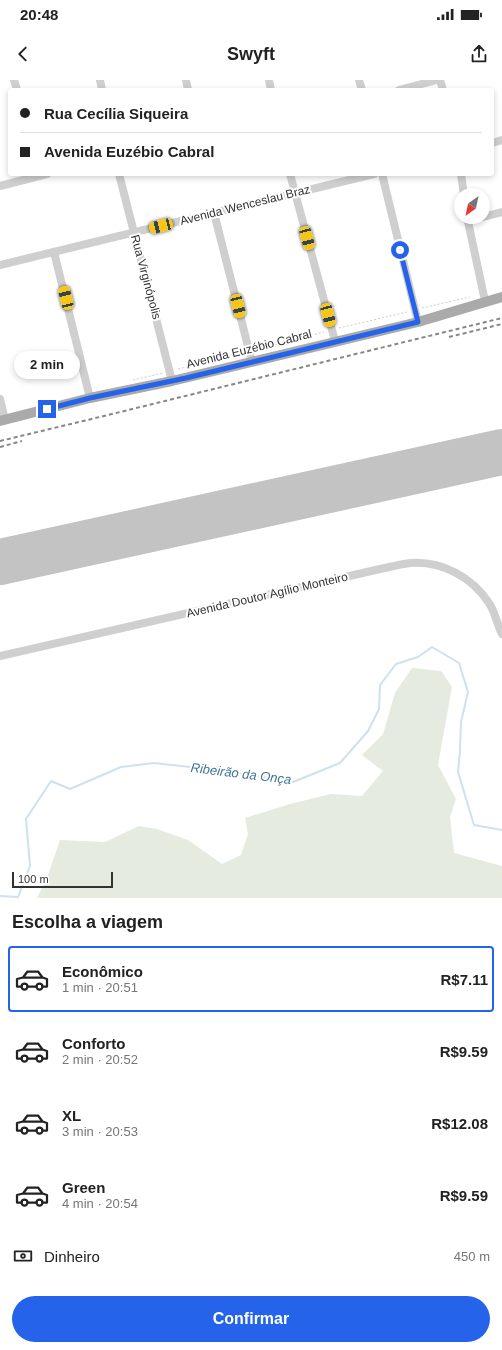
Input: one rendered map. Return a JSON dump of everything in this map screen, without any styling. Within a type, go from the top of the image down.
[{"type":"main road","name":"Avenida Euzébio Cabral","points":[[2,420],[90,398],[172,381],[418,322],[502,297]]},
{"type":"street","points":[[407,88],[437,80]]},
{"type":"street","points":[[0,186],[33,176]]},
{"type":"street","name":"Rua Virginópolis","points":[[120,176],[172,381]]},
{"type":"street","points":[[290,176],[335,341]]},
{"type":"street","name":"Avenida Wenceslau Braz","points":[[0,265],[214,214],[294,192],[365,176]]},
{"type":"street","points":[[382,176],[418,322]]},
{"type":"street","points":[[461,176],[463,188]]},
{"type":"street","points":[[490,215],[502,212]]},
{"type":"street","points":[[214,214],[252,362]]},
{"type":"street","points":[[468,224],[485,301]]},
{"type":"street","points":[[54,252],[90,398]]},
{"type":"street","points":[[0,399],[2,420]]},
{"type":"street","name":"Avenida Doutor Agílio Monteiro","points":[[0,656],[411,563],[434,564],[457,572],[470,582],[490,603],[502,634]]},
{"type":"shaded area","points":[[412,668],[441,671],[452,687],[438,765],[456,799],[450,817],[454,853],[502,866],[502,898],[37,898],[47,878],[60,840],[105,842],[139,826],[157,829],[188,840],[222,864],[241,855],[248,834],[245,818],[290,804],[331,794],[362,796],[383,771],[362,755],[383,734],[395,693]]},
{"type":"waterway","name":"Ribeirão da Onça","points":[[0,896],[18,897],[30,866],[26,819],[51,781],[70,789],[121,767],[154,763],[226,771],[293,782],[340,763],[368,731],[379,709],[380,685],[396,664],[418,657],[432,647],[459,663],[468,692],[461,722],[458,772],[474,825],[502,830]]},
{"type":"taxiway","points":[[468,459],[489,460],[502,466]]},
{"type":"runway","points":[[0,562],[502,452]]},
{"type":"railway","points":[[0,441],[502,318]]},
{"type":"railway","points":[[449,337],[502,324]]},
{"type":"railway","points":[[0,447],[22,441]]},
{"type":"route","points":[[47,409],[90,398],[186,378],[418,322],[400,250]]}]
